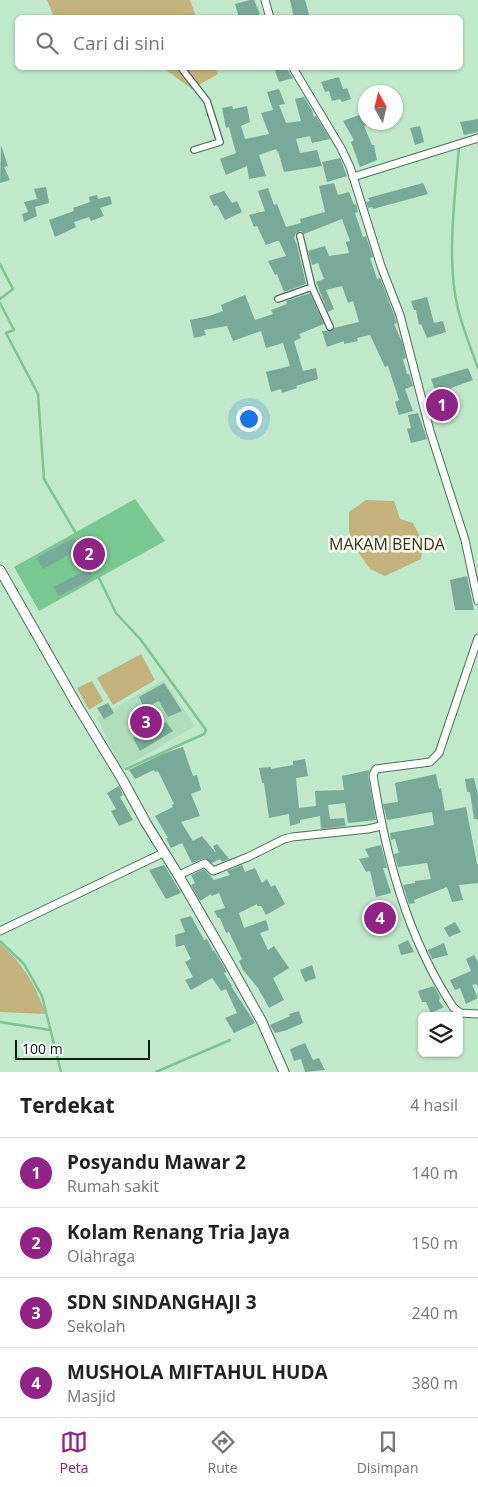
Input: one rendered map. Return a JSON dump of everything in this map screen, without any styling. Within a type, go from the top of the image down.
[{"type":"street","points":[[266,0],[269,15]]},
{"type":"street","points":[[183,70],[208,101],[220,142],[194,150]]},
{"type":"street","points":[[294,70],[341,148],[353,177],[381,266],[400,315],[430,431],[465,540],[478,601]]},
{"type":"street","points":[[353,177],[478,138]]},
{"type":"street","points":[[300,236],[312,287],[330,327]]},
{"type":"street","points":[[278,299],[312,287]]},
{"type":"street","points":[[0,570],[163,853],[230,962],[262,1022],[284,1072]]},
{"type":"street","points":[[478,638],[439,753],[430,762],[376,769],[372,775],[381,826],[401,899],[416,939],[453,1008],[460,1013],[478,1014]]},
{"type":"street","points":[[178,875],[205,863],[213,870],[248,858],[269,846],[292,837],[381,826]]},
{"type":"street","points":[[0,931],[163,853]]},
{"type":"shaded area","points":[[135,499],[165,541],[39,611],[14,567]]},
{"type":"shaded area","points":[[164,680],[195,726],[122,769],[97,718]]},
{"type":"green space","points":[[47,0],[190,0],[195,15],[53,15]]},
{"type":"green space","points":[[166,70],[217,70],[218,74],[192,89]]},
{"type":"green space","name":"MAKAM BENDA","points":[[366,500],[394,501],[400,519],[413,523],[423,542],[421,559],[385,576],[370,569],[356,549],[349,531],[349,512]]},
{"type":"green space","points":[[141,654],[155,680],[113,705],[97,678]]},
{"type":"green space","points":[[92,681],[103,701],[89,710],[77,688]]},
{"type":"green space","points":[[0,943],[28,975],[46,1014],[0,1012]]},
{"type":"building","points":[[254,0],[260,14],[238,15],[235,4]]},
{"type":"building","points":[[290,0],[305,0],[309,15],[293,15]]},
{"type":"building","points":[[275,70],[287,70],[293,78],[279,82]]},
{"type":"building","points":[[339,77],[343,89],[347,88],[351,99],[342,102],[340,99],[332,101],[329,91],[325,92],[321,82]]},
{"type":"building","points":[[279,89],[285,104],[279,105],[286,123],[301,121],[295,99],[304,97],[314,117],[316,116],[330,139],[312,143],[310,136],[296,139],[300,153],[317,150],[322,166],[284,172],[276,149],[259,155],[266,176],[249,179],[247,166],[226,175],[220,159],[236,153],[229,127],[226,128],[222,108],[232,106],[233,109],[247,106],[250,122],[241,126],[245,139],[269,134],[261,113],[273,110],[267,92]]},
{"type":"building","points":[[358,115],[358,130],[366,130],[372,145],[374,145],[377,160],[360,167],[351,142],[354,140],[343,121]]},
{"type":"building","points":[[478,119],[478,132],[464,135],[460,122]]},
{"type":"building","points":[[420,126],[424,142],[415,145],[410,128]]},
{"type":"building","points":[[1,145],[8,166],[4,167],[10,180],[0,183]]},
{"type":"building","points":[[340,158],[347,176],[327,182],[322,162]]},
{"type":"building","points":[[334,183],[338,195],[349,192],[354,205],[356,204],[358,212],[355,213],[363,237],[366,236],[373,257],[370,258],[377,279],[380,278],[397,323],[394,324],[402,342],[406,358],[403,359],[413,386],[405,389],[413,411],[399,415],[395,402],[399,400],[388,366],[385,367],[370,335],[357,338],[358,341],[344,344],[344,341],[327,347],[322,331],[331,331],[334,328],[359,322],[353,301],[348,303],[342,286],[326,290],[334,309],[328,312],[316,282],[324,279],[318,263],[312,265],[308,251],[325,246],[329,256],[349,253],[346,242],[350,241],[342,219],[304,234],[301,231],[296,233],[294,238],[306,284],[284,292],[277,274],[275,275],[268,261],[286,256],[279,241],[266,245],[257,226],[254,227],[249,215],[265,211],[258,191],[268,188],[274,205],[277,204],[286,227],[301,223],[300,219],[325,212],[319,186]]},
{"type":"building","points":[[423,183],[428,194],[373,209],[372,207],[368,208],[366,202],[370,201],[368,198]]},
{"type":"building","points":[[46,187],[49,203],[35,207],[37,216],[24,222],[22,214],[28,212],[24,202],[37,199],[34,189]]},
{"type":"building","points":[[224,191],[232,203],[237,201],[242,212],[225,220],[217,205],[214,206],[209,196]]},
{"type":"building","points":[[97,195],[98,199],[110,196],[112,204],[100,208],[104,216],[91,221],[89,217],[74,222],[76,227],[55,237],[49,220],[74,211],[73,208],[90,202],[89,197]]},
{"type":"building","points":[[310,293],[324,324],[299,334],[301,338],[294,341],[303,371],[316,368],[318,379],[296,386],[297,388],[282,393],[281,389],[271,392],[266,372],[290,366],[283,343],[266,348],[261,331],[233,341],[227,326],[204,330],[206,335],[194,338],[190,320],[223,311],[221,305],[245,295],[255,320],[273,314],[271,310],[287,304],[286,301]]},
{"type":"building","points":[[427,297],[434,323],[443,321],[446,332],[427,338],[421,324],[419,325],[416,310],[414,310],[411,301]]},
{"type":"building","points":[[468,368],[473,380],[451,388],[456,412],[435,418],[432,410],[439,409],[437,402],[439,402],[431,379]]},
{"type":"building","points":[[418,413],[427,439],[411,443],[407,429],[411,428],[408,415]]},
{"type":"building","points":[[74,538],[79,549],[43,569],[36,558]]},
{"type":"building","points":[[89,569],[93,578],[59,596],[53,587]]},
{"type":"building","points":[[467,576],[474,610],[455,610],[450,580]]},
{"type":"building","points":[[164,683],[182,711],[168,717],[159,701],[144,708],[139,697]]},
{"type":"building","points":[[108,703],[114,713],[104,719],[97,708]]},
{"type":"building","points":[[166,722],[173,731],[140,751],[133,738]]},
{"type":"building","points":[[183,747],[193,776],[197,775],[201,790],[191,794],[200,816],[181,822],[193,841],[202,836],[215,852],[213,846],[217,844],[229,859],[222,862],[220,859],[212,863],[205,858],[192,863],[182,843],[171,848],[166,838],[168,838],[155,816],[173,807],[172,805],[174,804],[158,771],[155,772],[154,770],[135,779],[129,770],[165,753]]},
{"type":"building","points":[[305,759],[308,776],[296,778],[299,808],[316,806],[315,791],[344,790],[342,776],[369,770],[368,776],[376,820],[348,823],[345,803],[328,805],[330,819],[344,818],[346,826],[321,829],[320,816],[300,820],[300,823],[290,826],[289,814],[269,818],[264,783],[262,783],[259,768],[271,767],[271,769],[293,765],[293,761]]},
{"type":"building","points":[[436,774],[439,789],[441,788],[445,811],[466,807],[478,864],[478,883],[459,885],[463,900],[452,902],[447,887],[414,900],[415,903],[409,904],[403,885],[431,879],[427,863],[398,867],[394,854],[399,853],[395,839],[391,840],[390,833],[434,825],[432,812],[387,820],[383,804],[398,802],[395,783]]},
{"type":"building","points":[[474,778],[478,795],[478,819],[474,819],[470,792],[467,792],[465,779]]},
{"type":"building","points":[[119,786],[123,795],[120,797],[133,820],[119,826],[111,811],[116,809],[107,793]]},
{"type":"building","points":[[381,845],[387,868],[383,868],[391,893],[376,897],[370,871],[366,872],[359,859],[369,857],[365,849]]},
{"type":"building","points":[[164,865],[181,893],[166,899],[149,870]]},
{"type":"building","points":[[242,865],[245,872],[255,868],[262,883],[267,879],[271,887],[275,885],[285,904],[266,915],[261,906],[257,906],[257,904],[239,913],[244,928],[266,920],[269,930],[260,933],[268,950],[274,946],[289,968],[273,978],[284,1000],[269,1008],[258,988],[243,970],[239,961],[242,959],[229,932],[226,933],[220,918],[218,918],[214,911],[225,908],[219,893],[212,896],[211,894],[200,901],[191,885],[195,883],[191,875],[204,869],[214,880],[230,875],[227,871]]},
{"type":"building","points":[[388,909],[390,923],[371,927],[371,913]]},
{"type":"building","points":[[191,916],[204,940],[207,939],[214,950],[227,972],[224,973],[231,986],[255,1023],[234,1033],[225,1018],[237,1013],[226,989],[221,991],[212,978],[191,990],[185,980],[193,977],[185,962],[191,959],[184,945],[176,947],[175,935],[185,932],[180,919]]},
{"type":"building","points":[[455,922],[461,932],[449,937],[444,928]]},
{"type":"building","points":[[408,940],[414,952],[401,955],[398,945]]},
{"type":"building","points":[[444,943],[448,955],[432,959],[428,950]]},
{"type":"building","points":[[474,955],[478,962],[478,987],[476,984],[472,985],[478,998],[466,1004],[460,988],[455,990],[450,980],[471,971],[466,959]]},
{"type":"building","points":[[312,965],[316,978],[305,982],[300,970]]},
{"type":"building","points":[[434,986],[440,997],[439,1001],[444,1007],[431,1012],[426,1002],[422,1002],[418,991]]},
{"type":"building","points":[[299,1011],[303,1023],[275,1033],[270,1025],[290,1016],[289,1014]]},
{"type":"building","points":[[305,1043],[313,1060],[319,1058],[325,1070],[305,1072],[301,1059],[294,1061],[290,1049]]},
{"type":"waterway","points":[[459,147],[452,250],[454,290],[458,309],[478,368]]},
{"type":"waterway","points":[[0,264],[13,289],[0,299]]},
{"type":"waterway","points":[[0,303],[14,330],[6,333],[38,394],[44,479],[77,535]]},
{"type":"waterway","points":[[98,576],[116,613],[141,640],[206,730],[204,734],[126,769]]},
{"type":"waterway","points":[[0,941],[24,964],[42,996],[61,1072]]},
{"type":"waterway","points":[[0,1022],[50,1030]]},
{"type":"waterway","points":[[156,1072],[230,1040]]},
{"type":"place","name":"Posyandu Mawar 2","points":[[442,405]]},
{"type":"place","name":"Kolam Renang Tria Jaya","points":[[89,554]]},
{"type":"place","name":"SDN SINDANGHAJI 3","points":[[146,722]]},
{"type":"place","name":"MUSHOLA MIFTAHUL HUDA","points":[[380,918]]}]
